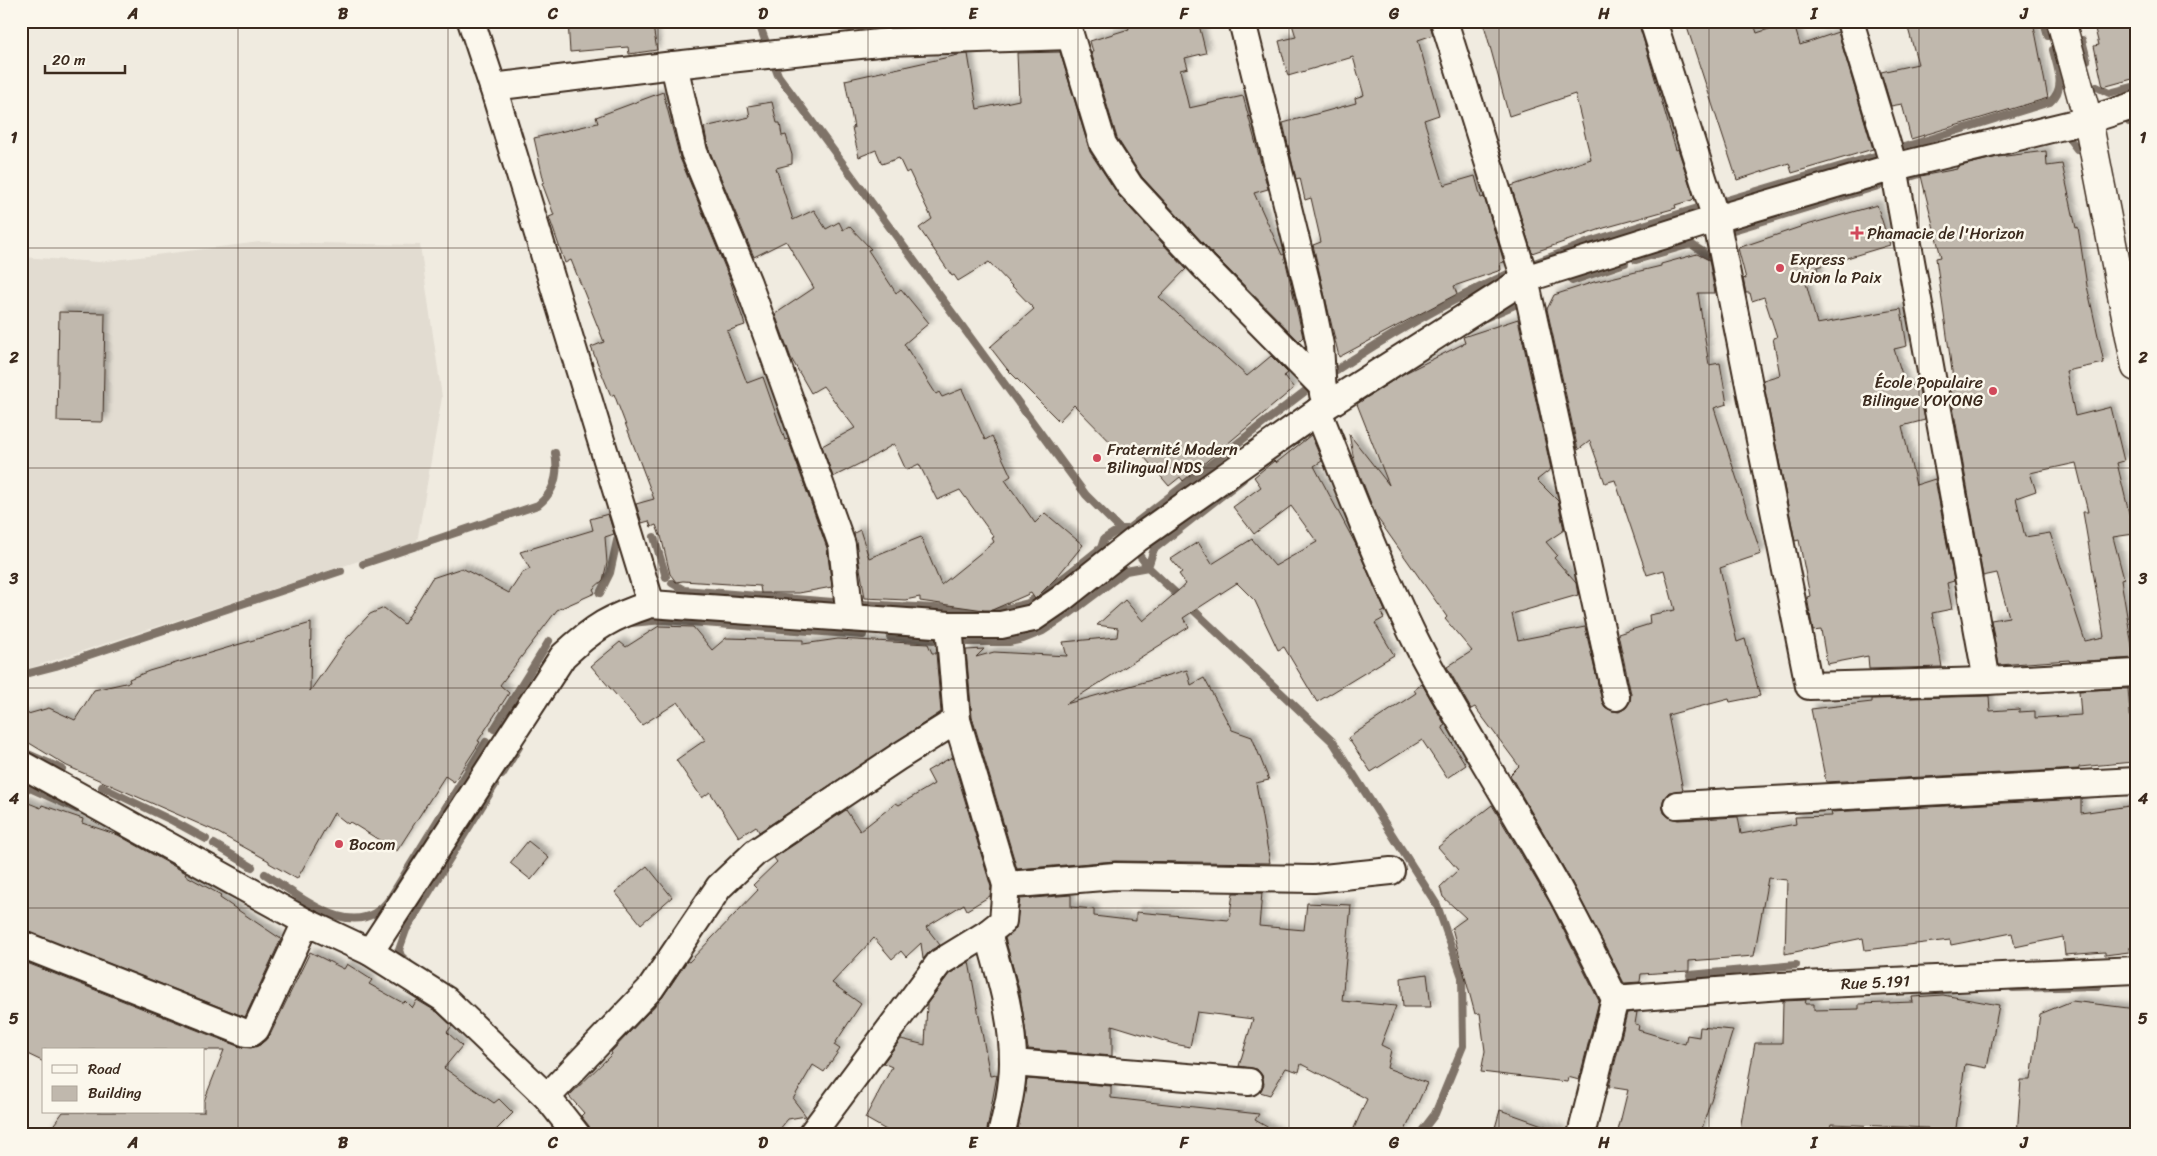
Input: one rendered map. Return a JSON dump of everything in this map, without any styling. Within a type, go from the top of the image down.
[{"type":"main road","points":[[2061,21],[2088,120],[2136,367]]},
{"type":"street","points":[[471,21],[493,87],[651,604]]},
{"type":"street","points":[[1242,21],[1320,345],[1322,402],[1366,532],[1423,655],[1556,884],[1616,998],[1581,1135]]},
{"type":"street","points":[[1444,21],[1525,279],[1616,697]]},
{"type":"street","points":[[1653,21],[1716,218],[1809,686],[1987,681],[2136,673]]},
{"type":"street","points":[[1850,21],[1894,167],[1987,681]]},
{"type":"street","points":[[493,87],[888,42],[1068,29],[1103,144],[1130,186],[1204,266],[1322,402]]},
{"type":"street","points":[[674,65],[694,152],[748,283],[842,545],[850,618]]},
{"type":"street","points":[[370,952],[563,656],[591,631],[621,614],[651,604],[949,625],[1001,625],[1033,618],[1322,402],[1525,279],[1716,218],[1894,167],[2088,120],[2136,105]]},
{"type":"street","points":[[811,1135],[939,962],[988,933],[1003,921],[1006,885],[956,720],[949,625]]},
{"type":"street","points":[[547,1097],[652,988],[719,887],[756,852],[956,720]]},
{"type":"street","points":[[21,764],[306,922],[370,952],[446,1000],[547,1097],[577,1135]]},
{"type":"street","points":[[1677,805],[2136,781]]},
{"type":"street","points":[[1006,885],[1115,876],[1314,879],[1391,871]]},
{"type":"street","points":[[21,944],[246,1033],[251,1033],[256,1029],[306,922]]},
{"type":"street","points":[[988,933],[1010,1017],[1013,1063],[1010,1099],[1001,1135]]},
{"type":"street","name":"Rue 5.191","points":[[1616,998],[1781,986],[2136,970]]},
{"type":"street","points":[[1013,1063],[1249,1082]]},
{"type":"shaded area","points":[[260,242],[420,245],[442,397],[417,542],[21,671],[21,257],[99,262]]},
{"type":"building","points":[[568,21],[652,21],[657,50],[629,54],[628,47],[570,52]]},
{"type":"building","points":[[921,21],[964,21],[964,24],[921,26]]},
{"type":"building","points":[[1127,21],[1198,21],[1206,53],[1185,58],[1188,68],[1180,70],[1189,108],[1243,96],[1268,189],[1254,193],[1282,255],[1284,254],[1303,337],[1299,341],[1215,256],[1142,177],[1117,138],[1091,52],[1093,52],[1090,41],[1129,29]]},
{"type":"building","points":[[1291,21],[1429,21],[1433,35],[1418,40],[1439,115],[1424,120],[1444,185],[1475,176],[1481,198],[1484,197],[1504,262],[1500,263],[1501,270],[1454,286],[1457,294],[1339,357],[1313,245],[1321,242],[1311,198],[1305,200],[1300,178],[1296,179],[1283,123],[1356,103],[1355,98],[1364,95],[1353,57],[1288,76],[1279,41],[1296,37]]},
{"type":"building","points":[[1483,21],[1638,21],[1676,150],[1678,149],[1694,198],[1675,205],[1676,208],[1604,228],[1532,253],[1511,186],[1591,159],[1575,94],[1509,116]]},
{"type":"building","points":[[1685,21],[1753,21],[1757,33],[1793,21],[1800,45],[1838,32],[1873,149],[1792,173],[1789,163],[1737,180]]},
{"type":"building","points":[[1906,21],[1998,21],[1999,27],[2033,21],[2048,98],[1911,139],[1902,104],[1891,106],[1881,72],[1918,64]]},
{"type":"building","points":[[2093,21],[2136,21],[2136,78],[2103,87],[2094,46],[2099,45]]},
{"type":"building","points":[[1060,52],[1090,152],[1119,196],[1186,269],[1159,297],[1247,376],[1271,356],[1288,373],[1284,376],[1294,388],[1183,481],[1180,477],[1169,486],[1133,444],[1124,456],[1074,405],[1059,421],[1007,369],[990,347],[1034,309],[989,262],[958,281],[954,275],[952,276],[919,228],[932,219],[909,171],[906,173],[899,158],[882,164],[876,150],[859,157],[852,128],[854,128],[845,80],[968,54],[977,109],[1019,100],[1017,53]]},
{"type":"building","points":[[663,92],[680,158],[729,277],[745,325],[727,331],[747,383],[763,377],[785,440],[788,439],[827,548],[832,587],[799,593],[761,593],[760,586],[676,582],[670,574],[661,536],[656,525],[651,527],[649,521],[642,523],[636,504],[654,499],[614,394],[611,396],[591,347],[604,342],[571,260],[565,263],[549,217],[554,215],[542,183],[544,182],[534,138],[598,123],[596,117]]},
{"type":"building","points":[[772,102],[777,123],[780,123],[782,136],[786,135],[792,155],[792,164],[776,168],[793,220],[814,210],[826,229],[839,222],[843,230],[849,226],[871,249],[868,250],[896,293],[901,289],[929,323],[904,344],[936,394],[939,392],[942,397],[962,389],[985,440],[992,436],[1011,476],[1005,480],[1035,523],[1045,513],[1083,545],[1056,578],[1035,599],[1031,593],[992,610],[984,610],[920,601],[920,597],[905,600],[865,598],[854,533],[860,530],[869,558],[921,537],[941,585],[994,542],[992,538],[994,537],[960,490],[937,500],[919,464],[906,470],[894,444],[833,477],[822,446],[855,428],[823,386],[811,393],[791,358],[775,314],[814,288],[786,241],[754,257],[708,147],[704,127],[750,117],[748,106]]},
{"type":"building","points":[[2046,151],[2047,166],[2062,164],[2076,228],[2078,227],[2087,286],[2104,363],[2066,371],[2075,416],[2111,407],[2124,461],[2117,463],[2134,534],[2113,537],[2124,579],[2121,580],[2134,658],[1999,665],[1991,620],[2009,617],[1997,573],[1983,576],[1948,379],[1953,378],[1936,258],[1941,257],[1921,176],[1957,169],[1957,167],[1998,157]],"holes":[[[2076,463],[2088,512],[2083,512],[2104,637],[2085,641],[2050,533],[2025,537],[2016,498],[2036,491],[2030,473]]]},
{"type":"building","points":[[1877,205],[1890,245],[1817,267],[1819,278],[1806,283],[1817,324],[1901,309],[1907,346],[1894,349],[1906,387],[1918,384],[1925,420],[1902,426],[1916,485],[1935,479],[1954,581],[1947,583],[1952,609],[1932,613],[1942,667],[1869,669],[1868,656],[1827,664],[1821,630],[1813,631],[1807,597],[1810,596],[1799,540],[1795,541],[1763,380],[1780,375],[1773,338],[1777,337],[1764,297],[1752,301],[1750,293],[1746,293],[1743,278],[1746,279],[1738,248],[1800,227]]},
{"type":"building","points":[[1697,254],[1709,260],[1715,293],[1698,293],[1709,365],[1720,363],[1727,404],[1714,408],[1761,554],[1720,568],[1737,642],[1745,639],[1760,696],[1730,702],[1729,699],[1668,715],[1683,790],[1669,792],[1664,798],[1662,805],[1664,813],[1670,818],[1678,820],[1738,817],[1741,834],[1796,824],[1795,817],[1832,816],[1831,812],[2081,799],[2081,813],[2136,805],[2136,948],[2129,948],[2129,952],[2105,955],[2105,952],[2065,955],[2063,937],[2015,947],[2012,933],[1951,945],[1950,940],[1865,950],[1863,938],[1785,954],[1787,880],[1768,878],[1754,956],[1689,961],[1689,971],[1641,974],[1640,982],[1624,983],[1569,877],[1510,775],[1519,766],[1475,707],[1471,709],[1447,667],[1472,651],[1445,619],[1447,617],[1376,516],[1354,460],[1349,434],[1389,485],[1357,404],[1403,374],[1465,343],[1463,337],[1518,319],[1551,469],[1537,480],[1558,501],[1564,530],[1546,542],[1557,555],[1554,558],[1576,583],[1578,595],[1512,614],[1518,640],[1585,627],[1602,701],[1605,707],[1619,712],[1626,708],[1630,702],[1631,694],[1618,634],[1650,624],[1649,615],[1675,610],[1664,570],[1647,575],[1615,480],[1605,483],[1590,441],[1578,450],[1547,309],[1554,295],[1594,282],[1661,266],[1661,264]]},
{"type":"building","points":[[59,312],[105,313],[103,422],[57,421]]},
{"type":"building","points":[[1311,435],[1322,461],[1314,466],[1356,545],[1385,611],[1381,613],[1384,618],[1375,623],[1394,655],[1317,702],[1284,647],[1278,650],[1255,601],[1237,583],[1183,618],[1189,627],[1066,704],[1187,670],[1191,685],[1204,678],[1232,730],[1252,737],[1269,780],[1256,783],[1270,863],[1115,861],[1017,869],[972,717],[966,650],[984,649],[976,657],[994,652],[1067,656],[1063,642],[1117,637],[1118,628],[1097,625],[1125,600],[1143,621],[1186,584],[1179,574],[1182,572],[1171,559],[1198,542],[1212,564],[1252,539],[1275,566],[1317,542],[1291,506],[1254,534],[1233,507],[1261,487],[1254,477],[1274,461],[1276,463]]},
{"type":"building","points":[[608,514],[614,534],[605,537],[607,563],[603,580],[593,589],[595,593],[557,610],[500,685],[509,693],[454,782],[445,776],[397,851],[350,822],[348,824],[334,813],[297,879],[213,830],[67,766],[21,738],[21,716],[49,708],[75,720],[94,690],[130,682],[129,679],[149,671],[311,623],[310,691],[346,639],[370,614],[384,608],[404,624],[432,578],[462,568],[509,593],[522,573],[530,569],[520,552],[593,530],[590,519]]},
{"type":"building","points":[[659,626],[693,627],[712,650],[726,638],[803,640],[803,644],[838,639],[928,644],[932,653],[936,653],[941,712],[759,832],[756,826],[739,837],[710,792],[702,798],[676,760],[705,740],[678,702],[642,725],[591,666],[620,642],[626,647]]},
{"type":"building","points":[[1422,684],[1445,725],[1442,727],[1466,765],[1447,778],[1422,740],[1371,772],[1348,738],[1416,693],[1414,690]]},
{"type":"building","points":[[2128,688],[2134,762],[2079,767],[2079,769],[1826,782],[1811,709],[1872,702],[1872,699],[1989,696],[1990,711],[2019,709],[2019,712],[2035,711],[2035,718],[2081,715],[2079,691]]},
{"type":"building","points":[[952,757],[991,887],[990,896],[967,910],[964,904],[926,927],[940,945],[931,950],[923,959],[921,943],[906,957],[901,951],[892,959],[874,938],[832,983],[861,1004],[834,1045],[840,1049],[824,1072],[813,1065],[793,1099],[806,1116],[788,1119],[775,1135],[592,1135],[589,1126],[581,1116],[584,1113],[569,1096],[612,1054],[611,1052],[662,998],[687,961],[689,962],[758,890],[753,885],[777,862],[774,858],[846,810],[860,831],[896,803],[899,805],[934,784],[927,771]]},
{"type":"building","points":[[21,800],[41,808],[42,805],[83,819],[82,823],[118,835],[221,895],[220,898],[281,939],[245,1017],[21,929]]},
{"type":"building","points":[[1492,805],[1551,905],[1599,1001],[1579,1080],[1568,1077],[1567,1082],[1481,1072],[1485,1051],[1480,1013],[1475,1014],[1452,928],[1466,918],[1443,897],[1440,887],[1458,870],[1438,847]]},
{"type":"building","points":[[528,841],[549,858],[531,880],[510,863]]},
{"type":"building","points":[[647,866],[672,897],[641,924],[615,892]]},
{"type":"building","points":[[1233,893],[1262,893],[1259,926],[1304,930],[1307,903],[1351,905],[1342,1001],[1396,1006],[1381,1045],[1391,1050],[1387,1068],[1427,1083],[1403,1135],[1351,1135],[1367,1099],[1301,1064],[1299,1072],[1286,1068],[1270,1095],[1260,1092],[1264,1084],[1262,1075],[1257,1069],[1239,1066],[1253,1019],[1197,1012],[1190,1047],[1112,1025],[1112,1056],[1028,1049],[1020,993],[1005,938],[1016,928],[1020,899],[1071,895],[1071,907],[1094,909],[1094,916],[1136,921],[1136,912],[1229,920]]},
{"type":"building","points":[[310,952],[344,969],[347,964],[372,980],[369,984],[403,1003],[405,1001],[412,1008],[417,1000],[437,1012],[452,1026],[447,1032],[462,1046],[444,1068],[494,1103],[499,1099],[513,1113],[491,1135],[46,1135],[62,1114],[205,1114],[205,1098],[224,1050],[205,1050],[205,1048],[42,1048],[42,1061],[21,1051],[22,961],[240,1047],[251,1048],[260,1045],[270,1035]]},
{"type":"building","points":[[969,962],[990,1076],[997,1075],[986,1135],[895,1135],[865,1118],[892,1067],[883,1063],[901,1039],[925,1045],[927,1004],[949,974]]},
{"type":"building","points":[[1427,974],[1431,1007],[1403,1007],[1401,978]]},
{"type":"building","points":[[1943,995],[1999,1005],[1987,1068],[1965,1064],[1955,1135],[1928,1135],[1928,1128],[1831,1124],[1829,1132],[1807,1130],[1806,1135],[1739,1135],[1755,1043],[1782,1043],[1783,1001],[1806,1000],[1805,1004],[1814,1004],[1814,1010],[1859,1009],[1859,1004],[1913,1002],[1912,997]]},
{"type":"building","points":[[2072,1001],[2136,1009],[2136,1135],[2017,1135],[2021,1080],[2031,1080],[2040,1014]]},
{"type":"building","points":[[1637,1012],[1635,1024],[1639,1025],[1638,1030],[1685,1044],[1687,1035],[1699,1037],[1700,1027],[1733,1030],[1700,1135],[1617,1135],[1628,1090],[1609,1087],[1627,1013]]},
{"type":"building","points":[[1027,1079],[1111,1086],[1111,1098],[1259,1114],[1255,1120],[1281,1135],[1017,1135]]},
{"type":"building","points":[[1500,1110],[1562,1132],[1561,1135],[1493,1135]]},
{"type":"waterway","points":[[758,21],[778,75],[1086,495],[1120,529],[1148,567],[1333,742],[1437,905],[1462,977],[1463,1046],[1435,1114],[1419,1135]]},
{"type":"waterway","points":[[2044,21],[2048,36]]},
{"type":"waterway","points":[[2082,40],[2087,60]]},
{"type":"waterway","points":[[1904,147],[2050,102],[2055,96],[2059,84],[2053,50]]},
{"type":"waterway","points":[[2097,87],[2109,93],[2136,86]]},
{"type":"waterway","points":[[2129,122],[2136,120]]},
{"type":"waterway","points":[[2061,134],[2068,137],[2077,149]]},
{"type":"waterway","points":[[1727,200],[1885,153]]},
{"type":"waterway","points":[[1910,177],[1923,173]]},
{"type":"waterway","points":[[1730,231],[1888,183]]},
{"type":"waterway","points":[[1532,264],[1592,241],[1701,207]]},
{"type":"waterway","points":[[1636,260],[1691,244],[1703,252],[1707,267]]},
{"type":"waterway","points":[[1572,281],[1625,263]]},
{"type":"waterway","points":[[1329,375],[1417,320],[1510,273]]},
{"type":"waterway","points":[[1485,318],[1519,303],[1525,305]]},
{"type":"waterway","points":[[1261,425],[1308,389]]},
{"type":"waterway","points":[[864,604],[986,611],[1001,610],[1028,603],[1101,548],[1104,539],[1120,529],[1128,529],[1261,425]]},
{"type":"waterway","points":[[363,564],[538,505],[544,500],[554,482],[556,475],[555,453]]},
{"type":"waterway","points":[[890,637],[963,642],[1009,642],[1043,631],[1126,571],[1148,567],[1154,549],[1243,479]]},
{"type":"waterway","points":[[600,593],[610,573],[618,536]]},
{"type":"waterway","points":[[654,537],[666,577]]},
{"type":"waterway","points":[[21,675],[56,666],[341,571]]},
{"type":"waterway","points":[[672,583],[684,590],[845,603]]},
{"type":"waterway","points":[[631,623],[663,620],[863,635]]},
{"type":"waterway","points":[[494,729],[549,641]]},
{"type":"waterway","points":[[265,874],[328,913],[345,918],[361,918],[377,912],[390,898],[486,742]]},
{"type":"waterway","points":[[502,775],[519,747]]},
{"type":"waterway","points":[[21,751],[62,769]]},
{"type":"waterway","points":[[21,784],[77,809]]},
{"type":"waterway","points":[[409,963],[401,956],[399,950],[406,930],[495,785]]},
{"type":"waterway","points":[[102,787],[206,839]]},
{"type":"waterway","points":[[214,844],[252,867]]},
{"type":"waterway","points":[[1690,975],[1796,965]]},
{"type":"waterway","points":[[2013,988],[2098,986]]},
{"type":"place","name":"Phamacie de l'Horizon","points":[[1857,233]]},
{"type":"place","name":"Express Union la Paix","points":[[1780,268]]},
{"type":"place","name":"École Populaire Bilingue YOYONG","points":[[1993,391]]},
{"type":"place","name":"Fraternité Modern Bilingual NDS","points":[[1097,458]]},
{"type":"place","name":"Bocom","points":[[339,844]]}]
